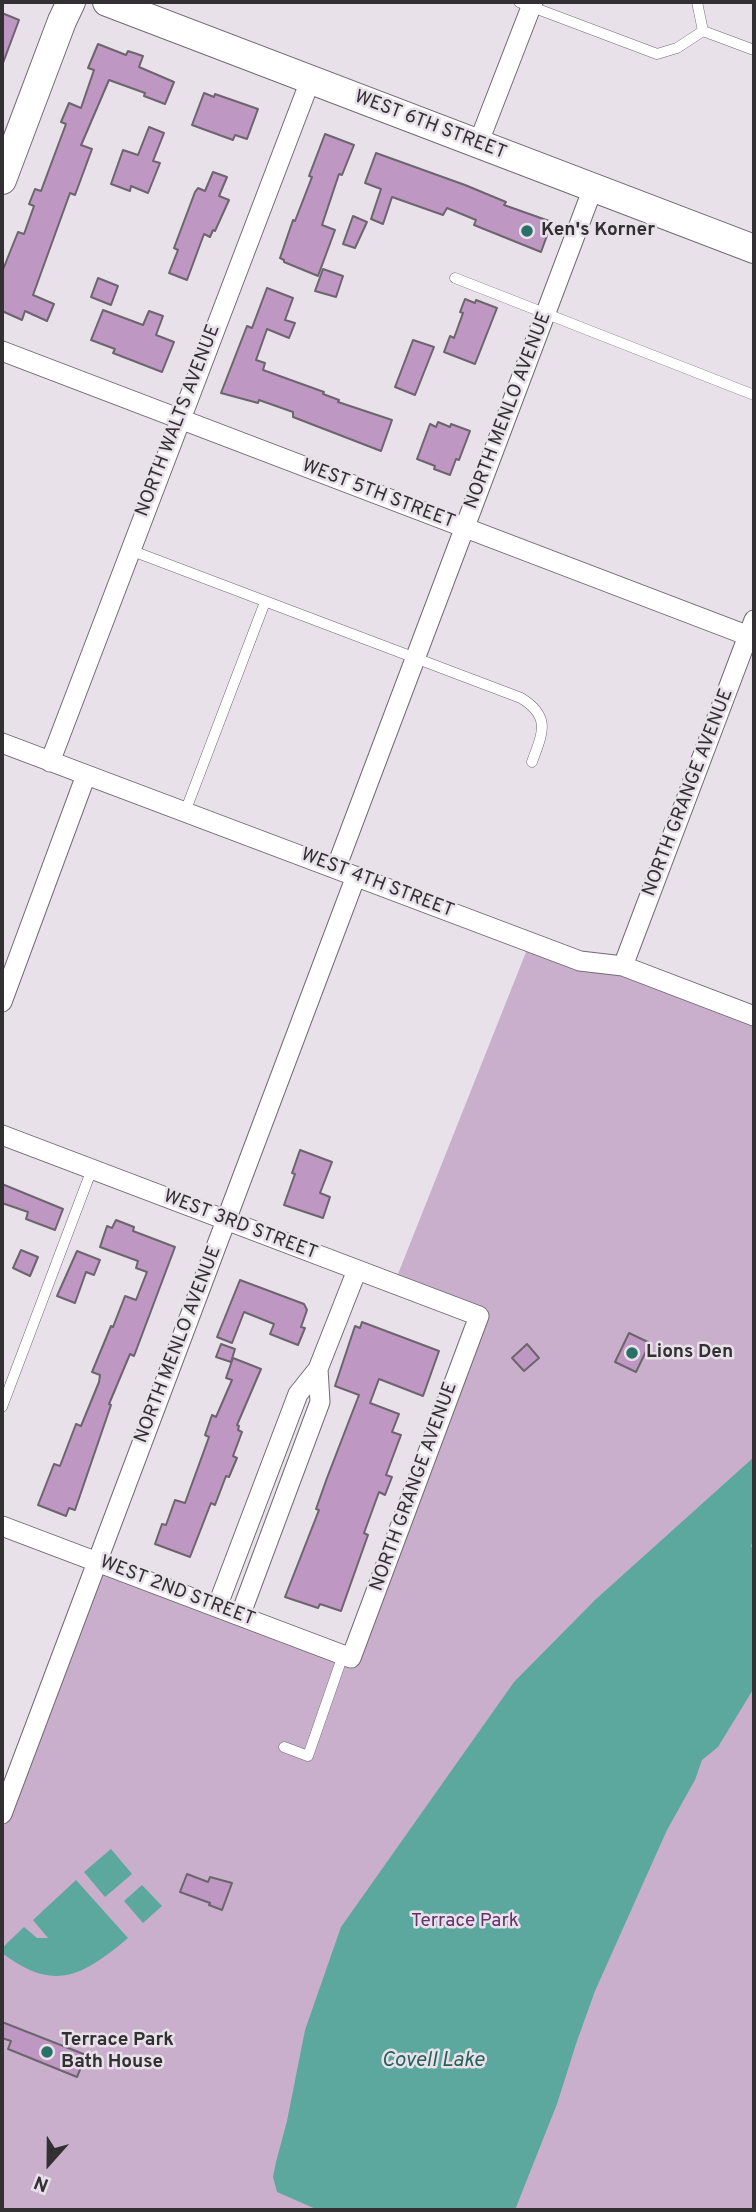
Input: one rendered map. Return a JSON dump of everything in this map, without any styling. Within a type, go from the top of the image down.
[{"type":"main road","points":[[2,180],[71,2]]},
{"type":"main road","name":"WEST 6TH STREET","points":[[107,2],[754,249]]},
{"type":"street","points":[[478,144],[528,3]]},
{"type":"street","name":"NORTH WALTS AVENUE","points":[[50,762],[310,81]]},
{"type":"street","name":"NORTH MENLO AVENUE","points":[[336,868],[593,188]]},
{"type":"street","name":"WEST 5TH STREET","points":[[2,351],[464,529],[752,632]]},
{"type":"street","name":"NORTH GRANGE AVENUE","points":[[623,966],[752,632]]},
{"type":"street","name":"WEST 4TH STREET","points":[[2,743],[580,961],[623,966],[754,1016]]},
{"type":"street","points":[[2,1002],[86,775]]},
{"type":"street","name":"NORTH MENLO AVENUE","points":[[2,1814],[356,876]]},
{"type":"street","name":"WEST 3RD STREET","points":[[2,1135],[479,1316]]},
{"type":"street","points":[[217,1607],[298,1394],[318,1369],[357,1270]]},
{"type":"street","name":"NORTH GRANGE AVENUE","points":[[347,1656],[479,1316]]},
{"type":"street","points":[[240,1616],[320,1402],[318,1369]]},
{"type":"street","name":"WEST 2ND STREET","points":[[2,1525],[347,1656]]},
{"type":"lane","points":[[696,2],[703,31]]},
{"type":"lane","points":[[528,3],[657,54],[677,48],[703,31]]},
{"type":"lane","points":[[703,31],[754,50]]},
{"type":"lane","points":[[456,278],[754,395]]},
{"type":"lane","points":[[130,550],[521,698],[540,713],[543,724],[532,762]]},
{"type":"lane","points":[[185,812],[265,602]]},
{"type":"lane","points":[[2,1407],[92,1169]]},
{"type":"lane","points":[[284,1747],[308,1756],[347,1656]]},
{"type":"green space","name":"Terrace Park","points":[[530,942],[754,1019],[754,2210],[2,2210],[2,1814],[97,1562],[351,1658],[479,1316],[394,1284]]},
{"type":"water","name":"Covell Lake","points":[[754,1457],[754,1539],[751,1546],[754,1550],[754,1688],[718,1747],[702,1760],[695,1780],[667,1830],[595,1991],[557,2104],[515,2210],[318,2210],[277,2192],[273,2177],[305,2030],[341,1927],[514,1682],[595,1600]]},
{"type":"water","points":[[111,1849],[132,1874],[105,1897],[84,1872]]},
{"type":"water","points":[[76,1880],[128,1938],[97,1962],[68,1975],[37,1973],[2,1953],[2,1948],[24,1927],[37,1938],[48,1938],[33,1920]]},
{"type":"water","points":[[142,1885],[162,1906],[143,1923],[124,1901]]},
{"type":"building","points":[[2,13],[19,20],[3,63],[2,63]]},
{"type":"building","points":[[98,44],[126,55],[128,51],[143,56],[139,67],[174,82],[165,104],[144,96],[145,93],[109,80],[81,145],[92,149],[75,195],[70,193],[33,295],[54,304],[47,321],[25,311],[22,320],[2,311],[2,272],[18,232],[24,234],[34,206],[29,204],[35,189],[41,191],[66,124],[61,122],[69,103],[81,108],[94,70],[88,68]]},
{"type":"building","points":[[204,93],[214,97],[215,94],[258,109],[247,139],[235,135],[233,140],[192,125]]},
{"type":"building","points":[[149,127],[164,133],[153,161],[160,163],[148,193],[131,186],[130,191],[111,184],[123,150],[138,155]]},
{"type":"building","points":[[325,134],[354,145],[342,175],[339,174],[322,225],[335,230],[318,276],[280,258],[312,177],[309,176]]},
{"type":"building","points":[[376,153],[465,185],[506,202],[504,205],[552,222],[541,252],[474,225],[476,220],[447,208],[443,215],[392,197],[383,224],[371,219],[381,189],[365,183]]},
{"type":"building","points":[[213,172],[227,177],[219,196],[229,200],[215,231],[213,230],[210,237],[204,234],[187,280],[169,273],[178,250],[174,248],[195,192],[198,188],[205,191]]},
{"type":"building","points":[[353,216],[367,222],[355,248],[343,244]]},
{"type":"building","points":[[323,269],[343,276],[336,297],[315,291]]},
{"type":"building","points":[[98,278],[118,286],[111,305],[91,297]]},
{"type":"building","points":[[267,288],[293,298],[285,320],[295,323],[289,338],[267,329],[256,360],[265,363],[263,370],[324,392],[323,394],[339,400],[338,402],[392,420],[381,451],[293,417],[293,412],[259,400],[258,403],[221,393],[247,326],[252,328]]},
{"type":"building","points":[[465,299],[497,308],[475,364],[444,352],[450,336],[454,338]]},
{"type":"building","points":[[103,310],[143,325],[149,311],[163,316],[156,335],[174,342],[162,372],[113,353],[115,349],[91,340]]},
{"type":"building","points":[[413,340],[434,347],[415,395],[395,387]]},
{"type":"building","points":[[438,422],[470,431],[450,475],[417,459],[430,424],[436,427]]},
{"type":"building","points":[[300,1150],[332,1162],[320,1193],[330,1197],[323,1218],[284,1205]]},
{"type":"building","points":[[2,1184],[63,1209],[55,1230],[26,1219],[28,1212],[2,1203]]},
{"type":"building","points":[[116,1220],[134,1227],[133,1231],[175,1247],[134,1356],[130,1354],[109,1404],[111,1405],[75,1510],[69,1508],[66,1516],[38,1505],[54,1464],[60,1466],[76,1424],[81,1426],[99,1382],[100,1375],[92,1372],[125,1296],[136,1300],[147,1272],[136,1268],[138,1261],[100,1247],[107,1226],[112,1228]]},
{"type":"building","points":[[21,1250],[38,1257],[30,1276],[13,1268]]},
{"type":"building","points":[[77,1251],[100,1260],[94,1275],[86,1272],[75,1303],[57,1296]]},
{"type":"building","points":[[240,1280],[304,1304],[307,1310],[301,1327],[305,1328],[298,1345],[270,1334],[274,1324],[244,1312],[232,1343],[217,1337]]},
{"type":"building","points":[[362,1322],[439,1351],[423,1396],[379,1379],[370,1403],[399,1414],[392,1432],[401,1435],[386,1475],[392,1477],[385,1495],[379,1492],[364,1533],[368,1535],[341,1611],[320,1604],[318,1608],[285,1597],[359,1395],[335,1386],[355,1326],[360,1328]]},
{"type":"building","name":"Lions Den","points":[[629,1333],[650,1343],[636,1372],[615,1362]]},
{"type":"building","points":[[221,1344],[235,1349],[231,1362],[216,1357]]},
{"type":"building","points":[[527,1344],[539,1358],[524,1371],[512,1358]]},
{"type":"building","points":[[233,1358],[261,1369],[237,1425],[242,1432],[233,1456],[237,1458],[229,1477],[226,1476],[215,1505],[211,1503],[190,1557],[155,1544],[162,1524],[166,1525],[175,1500],[185,1503],[209,1437],[205,1435],[212,1415],[216,1417],[232,1380],[226,1378]]},
{"type":"building","points":[[187,1874],[208,1882],[210,1877],[232,1883],[222,1910],[180,1892]]},
{"type":"building","name":"Terrace Park Bath House","points":[[2,2022],[86,2055],[77,2077],[8,2049],[11,2041],[2,2038]]},
{"type":"place","name":"Ken's Korner","points":[[527,231]]},
{"type":"place","name":"Lions Den","points":[[632,1353]]},
{"type":"place","name":"Terrace Park Bath House","points":[[47,2052]]}]
